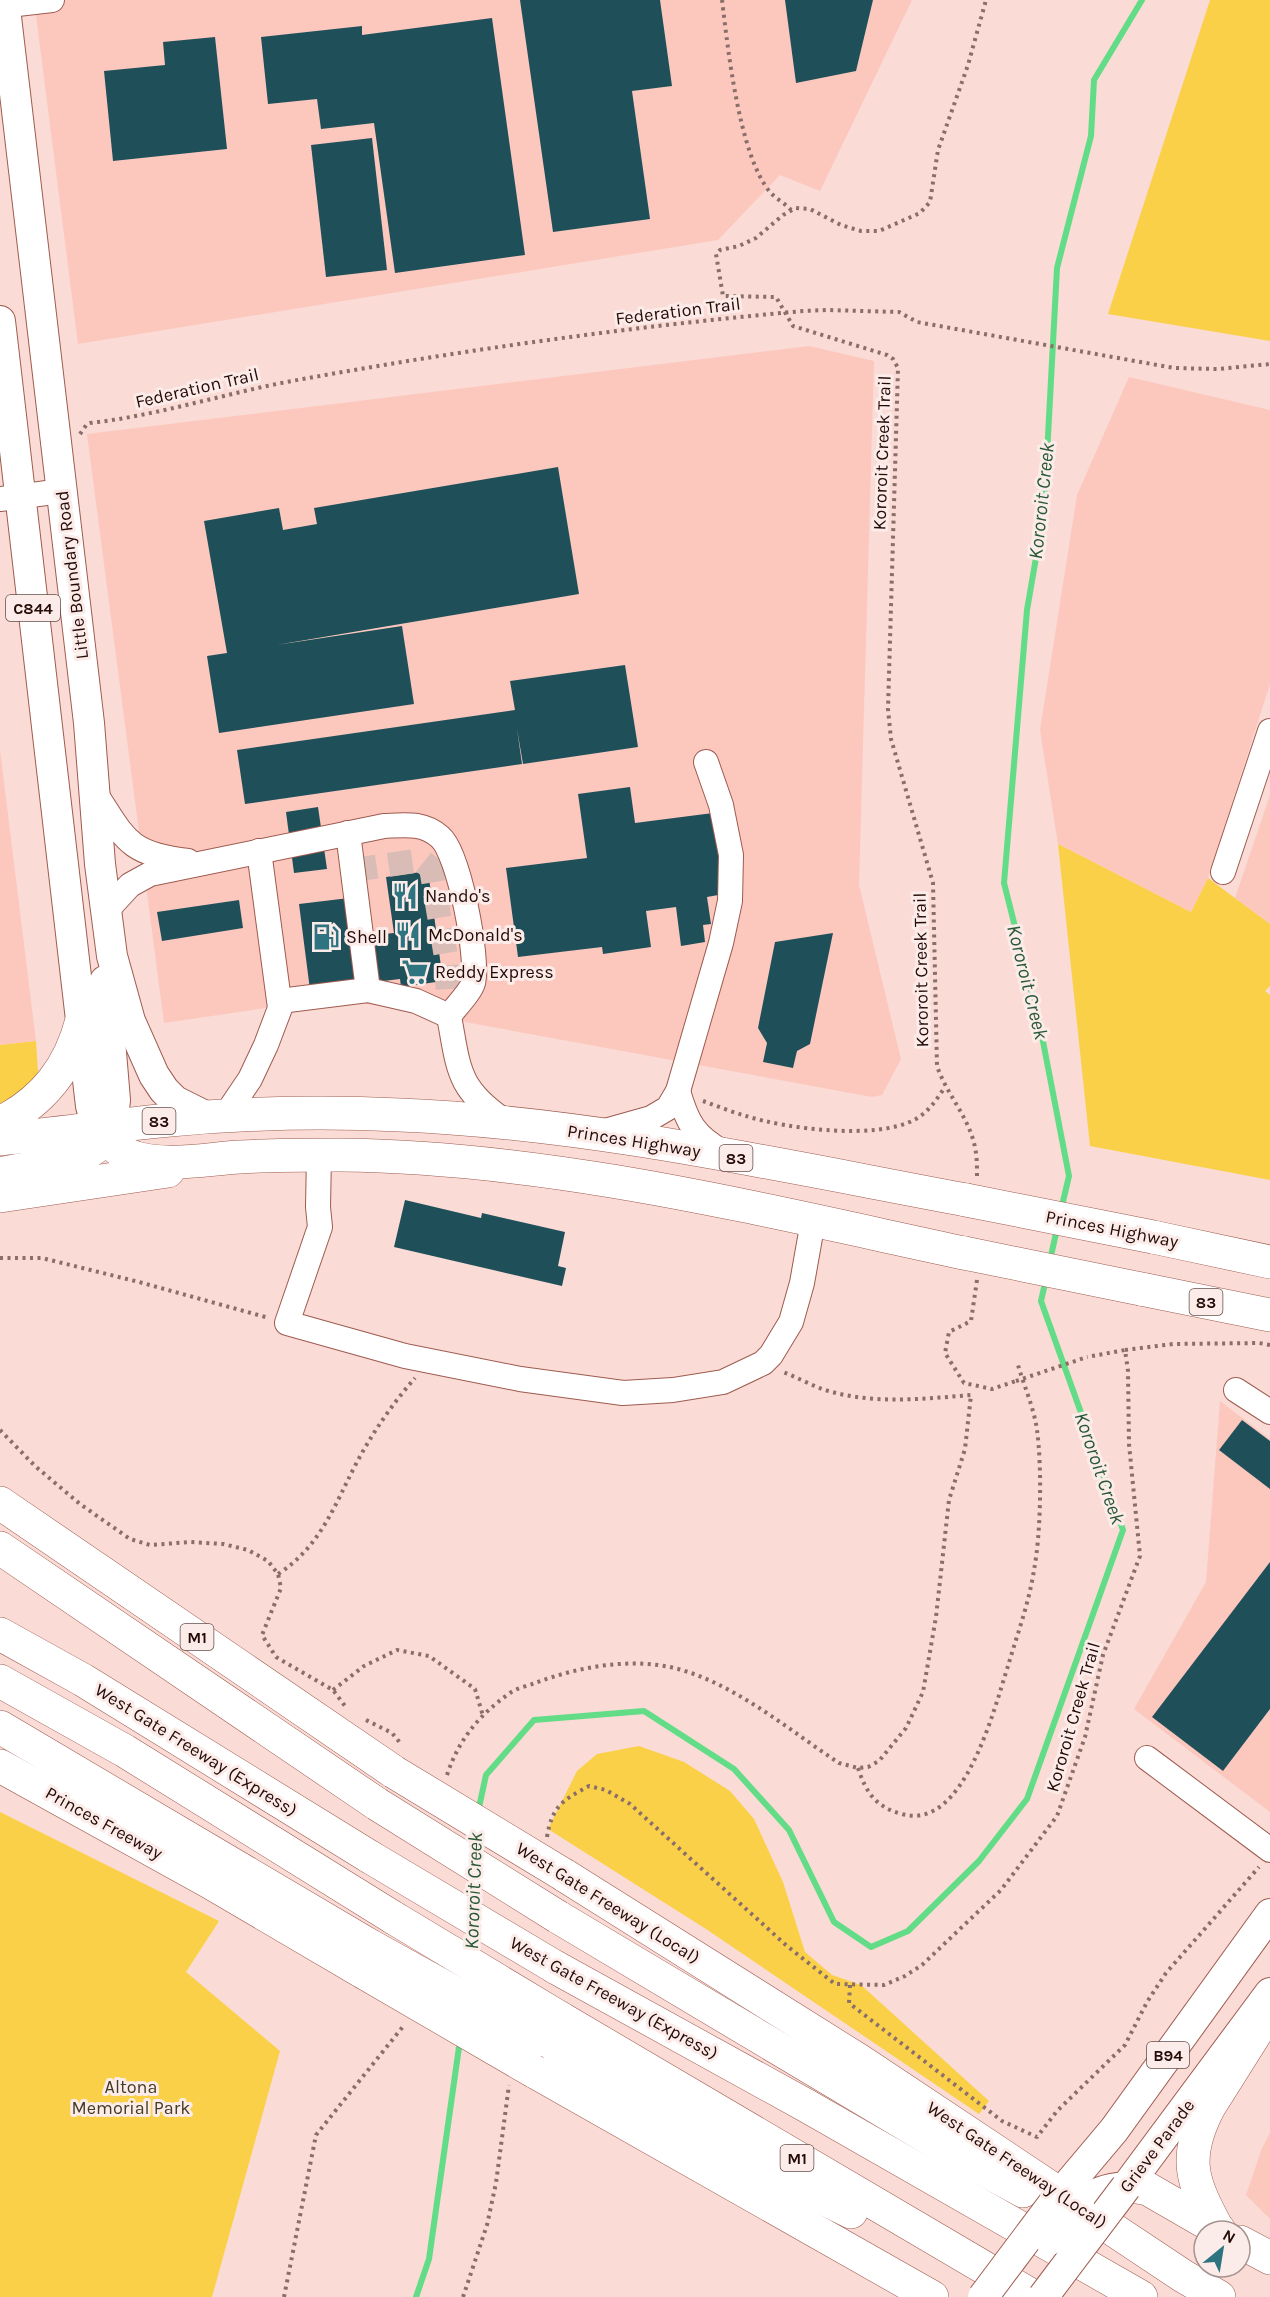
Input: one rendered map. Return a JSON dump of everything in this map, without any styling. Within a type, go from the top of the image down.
[{"type":"highway","points":[[0,1123],[31,1105],[51,1086],[69,1056],[82,1020]]},
{"type":"highway","points":[[372,1114],[368,1128],[369,1137],[396,1156]]},
{"type":"highway","name":"Princes Highway","points":[[0,1139],[105,1130],[216,1116],[372,1114],[506,1122],[733,1157],[966,1200],[1270,1262]]},
{"type":"highway","points":[[0,1174],[73,1159],[92,1148],[105,1130],[121,1151],[141,1159],[167,1161],[240,1157]]},
{"type":"highway","name":"83","points":[[240,1157],[396,1156],[523,1167],[649,1187],[1270,1315]]},
{"type":"highway","points":[[0,1196],[136,1177],[240,1157]]},
{"type":"highway","name":"West Gate Freeway (Local)","points":[[0,1503],[398,1762],[564,1875],[870,2067],[1183,2276],[1219,2297]]},
{"type":"highway","points":[[0,1548],[377,1804],[558,1917],[964,2159],[1183,2276]]},
{"type":"highway","points":[[0,1622],[83,1680]]},
{"type":"highway","name":"West Gate Freeway (Express)","points":[[0,1634],[83,1680],[370,1857],[555,1967],[807,2106],[1141,2297]]},
{"type":"highway","name":"West Gate Freeway (Express)","points":[[0,1681],[125,1751],[394,1917],[550,2029],[1034,2297]]},
{"type":"highway","points":[[0,1727],[365,1958],[535,2072],[932,2297]]},
{"type":"highway","points":[[0,1749],[208,1881],[365,1958],[550,2029],[804,2189],[1025,2297]]},
{"type":"highway","name":"Princes Freeway","points":[[0,1766],[208,1881]]},
{"type":"highway","points":[[1216,2219],[1201,2198],[1195,2183],[1192,2160],[1194,2144],[1200,2123],[1209,2107],[1270,2010]]},
{"type":"highway","points":[[1126,2187],[1148,2189],[1200,2219]]},
{"type":"highway","points":[[1252,2248],[1270,2258]]},
{"type":"main road","name":"Little Boundary Road","points":[[3,4],[89,723],[93,790],[107,924],[115,971],[130,1021],[149,1066],[164,1090],[172,1099],[186,1108],[216,1116]]},
{"type":"main road","name":"C844","points":[[0,321],[10,498],[82,1020],[92,1114],[105,1130]]},
{"type":"main road","points":[[105,1130],[116,1106],[106,987],[107,924]]},
{"type":"main road","name":"B94","points":[[983,2297],[1070,2199],[1114,2130],[1270,1914]]},
{"type":"main road","name":"Grieve Parade","points":[[1043,2297],[1270,1994]]},
{"type":"main road","points":[[1006,2297],[1066,2218],[1070,2199],[1126,2187]]},
{"type":"street","points":[[3,4],[52,0]]},
{"type":"street","points":[[10,498],[62,491]]},
{"type":"street","points":[[1223,872],[1270,731]]},
{"type":"street","points":[[591,1134],[651,1118],[668,1108],[678,1091],[721,944],[730,901],[731,855],[721,805],[706,762]]},
{"type":"street","points":[[93,790],[131,844],[165,859],[199,863]]},
{"type":"street","points":[[107,924],[125,890],[140,878],[199,863],[348,833],[410,824],[425,827],[442,838],[452,854],[460,878],[473,953],[473,984],[449,1016],[458,1064],[466,1086],[482,1106],[506,1122]]},
{"type":"street","points":[[348,833],[368,990]]},
{"type":"street","points":[[216,1116],[237,1101],[273,1029],[280,1001],[260,851]]},
{"type":"street","points":[[280,1001],[368,990],[416,1001],[449,1016]]},
{"type":"street","points":[[678,1091],[688,1123],[696,1134],[733,1157]]},
{"type":"street","points":[[319,1155],[320,1227],[287,1323],[405,1356],[520,1379],[623,1393],[673,1390],[723,1382],[763,1363],[771,1355],[791,1322],[802,1283],[813,1221]]},
{"type":"street","points":[[1236,1390],[1270,1412]]},
{"type":"street","points":[[1147,1758],[1266,1857]]},
{"type":"path","points":[[722,0],[734,85],[750,150],[759,175],[770,191],[791,210],[810,209],[851,229],[871,232],[913,218],[927,208],[930,202],[938,150],[968,64],[986,0]]},
{"type":"path","name":"Kororoit Creek Trail","points":[[678,1091],[748,1117],[790,1125],[854,1131],[883,1130],[902,1126],[917,1119],[945,1087],[937,1066],[933,883],[891,739],[888,710],[898,368],[893,359],[887,356],[795,327],[778,298],[774,296],[725,297],[721,292],[716,252],[739,246],[756,238],[791,210]]},
{"type":"path","name":"Federation Trail","points":[[90,423],[125,419],[281,383],[392,363],[530,343],[827,310],[899,312],[917,322],[1174,368],[1218,369],[1270,364]]},
{"type":"path","points":[[0,1258],[42,1258],[287,1323]]},
{"type":"path","points":[[1016,1381],[1087,1357],[1125,1350],[1173,1344],[1259,1343],[1270,1345]]},
{"type":"path","name":"Kororoit Creek Trail","points":[[787,1946],[835,1984],[884,1985],[905,1976],[922,1965],[1001,1890],[1057,1816],[1085,1737],[1103,1655],[1140,1557],[1129,1444],[1128,1371],[1125,1350]]},
{"type":"path","points":[[278,1574],[296,1563],[309,1550],[386,1415],[430,1361]]},
{"type":"path","points":[[444,1784],[455,1753],[470,1728],[512,1692],[567,1672],[602,1665],[647,1664],[690,1672],[729,1689],[839,1763],[868,1767],[887,1754],[906,1728],[923,1692],[936,1617],[949,1500],[965,1449],[971,1395],[909,1400],[868,1398],[822,1389],[763,1363]]},
{"type":"path","points":[[858,1767],[864,1788],[874,1799],[890,1810],[921,1817],[934,1812],[952,1795],[979,1753],[1018,1632],[1034,1570],[1038,1526],[1037,1429],[1018,1365]]},
{"type":"path","points":[[0,1430],[35,1466],[80,1504],[130,1539],[150,1545],[191,1542],[223,1544],[248,1550],[268,1561],[278,1574],[281,1588],[262,1635],[276,1657],[333,1690],[349,1712]]},
{"type":"path","points":[[333,1690],[364,1666],[397,1650],[429,1656],[475,1689],[483,1716]]},
{"type":"path","points":[[358,1716],[392,1733],[400,1743],[398,1762]]},
{"type":"path","points":[[850,1985],[849,2003],[1002,2121],[1037,2137],[1057,2111],[1125,2046],[1147,2002],[1166,1973],[1266,1857]]},
{"type":"path","points":[[284,2297],[316,2135],[406,2023]]},
{"type":"path","points":[[463,2297],[488,2225],[496,2182]]},
{"type":"shaded area","points":[[34,0],[912,0],[820,191],[780,175],[718,240],[78,344]]},
{"type":"shaded area","points":[[809,346],[874,361],[859,885],[901,1059],[882,1095],[872,1097],[335,998],[164,1023],[87,434]]},
{"type":"shaded area","points":[[1129,377],[1270,410],[1270,684],[1208,878],[1191,912],[1058,844],[1040,730],[1077,495]]},
{"type":"shaded area","points":[[0,750],[36,1041],[0,1045]]},
{"type":"shaded area","points":[[1270,795],[1270,924],[1235,898]]},
{"type":"shaded area","points":[[1220,1401],[1270,1439],[1270,1812],[1134,1709],[1206,1582]]},
{"type":"shaded area","points":[[1270,2133],[1270,2219],[1246,2195],[1262,2148]]},
{"type":"green space","points":[[1210,0],[1270,0],[1270,341],[1108,314]]},
{"type":"green space","points":[[1058,844],[1191,912],[1208,878],[1270,924],[1270,986],[1265,991],[1270,995],[1270,1180],[1090,1146]]},
{"type":"green space","points":[[36,1041],[39,1087],[0,1114],[0,1045]]},
{"type":"green space","points":[[639,1746],[684,1762],[730,1791],[754,1819],[783,1882],[805,1952],[832,1975],[861,1985],[989,2101],[979,2114],[706,1929],[548,1829],[577,1771],[597,1754]]},
{"type":"green space","name":"Altona Memorial Park","points":[[0,1812],[219,1921],[186,1972],[280,2051],[212,2297],[0,2297]]},
{"type":"building","points":[[520,0],[660,0],[672,86],[632,91],[650,219],[553,232]]},
{"type":"building","points":[[785,0],[873,0],[856,71],[796,83]]},
{"type":"building","points":[[492,18],[525,255],[395,273],[374,123],[321,129],[317,99],[268,104],[261,37],[362,26],[362,35]]},
{"type":"building","points":[[215,37],[227,149],[113,161],[104,71],[165,65],[163,42]]},
{"type":"building","points":[[372,138],[387,270],[326,277],[311,145]]},
{"type":"building","points":[[558,467],[579,594],[276,645],[402,626],[414,704],[219,733],[207,656],[227,653],[204,521],[279,508],[283,530],[317,524],[314,508]]},
{"type":"building","points":[[625,665],[638,747],[523,764],[517,729],[522,764],[245,804],[237,750],[515,710],[510,681]]},
{"type":"building","points":[[630,787],[635,823],[713,813],[724,894],[707,897],[711,924],[703,925],[705,942],[681,946],[676,907],[646,911],[651,947],[603,954],[602,947],[518,957],[506,868],[587,858],[578,794]]},
{"type":"building","points":[[318,807],[327,869],[294,873],[286,812]]},
{"type":"building","points":[[428,871],[443,981],[401,987],[400,979],[310,990],[299,904],[349,898],[354,937],[394,933],[386,877]]},
{"type":"building","points":[[239,900],[243,928],[162,941],[157,912]]},
{"type":"building","points":[[833,933],[810,1044],[797,1051],[793,1068],[763,1062],[767,1043],[758,1028],[775,942]]},
{"type":"building","points":[[405,1200],[481,1218],[482,1213],[565,1232],[558,1266],[566,1268],[562,1286],[394,1247]]},
{"type":"building","points":[[1242,1420],[1270,1441],[1270,1489],[1219,1450]]},
{"type":"building","points":[[1270,1562],[1270,1709],[1223,1771],[1152,1717]]},
{"type":"waterway","name":"Kororoit Creek","points":[[1061,1210],[1069,1176],[1040,1026],[1004,883],[1027,610],[1044,511],[1057,268],[1091,136],[1094,80],[1142,0]]},
{"type":"waterway","name":"Kororoit Creek","points":[[1050,1260],[1057,1229]]},
{"type":"waterway","name":"Kororoit Creek","points":[[478,1812],[486,1775],[534,1720],[644,1711],[734,1769],[789,1830],[834,1922],[871,1947],[908,1931],[979,1861],[1027,1799],[1123,1530],[1041,1301],[1046,1279]]},
{"type":"waterway","name":"Kororoit Creek","points":[[471,1876],[471,1905]]},
{"type":"waterway","name":"Kororoit Creek","points":[[471,1930],[471,1953]]},
{"type":"waterway","name":"Kororoit Creek","points":[[416,2297],[429,2259],[460,2040]]},
{"type":"tunnel","points":[[353,870],[421,860],[431,868],[446,957],[449,1016]]},
{"type":"place","name":"Nando's","points":[[405,896]]},
{"type":"place","name":"McDonald's","points":[[408,935]]},
{"type":"place","name":"Shell","points":[[326,937]]},
{"type":"place","name":"Reddy Express","points":[[415,972]]}]
